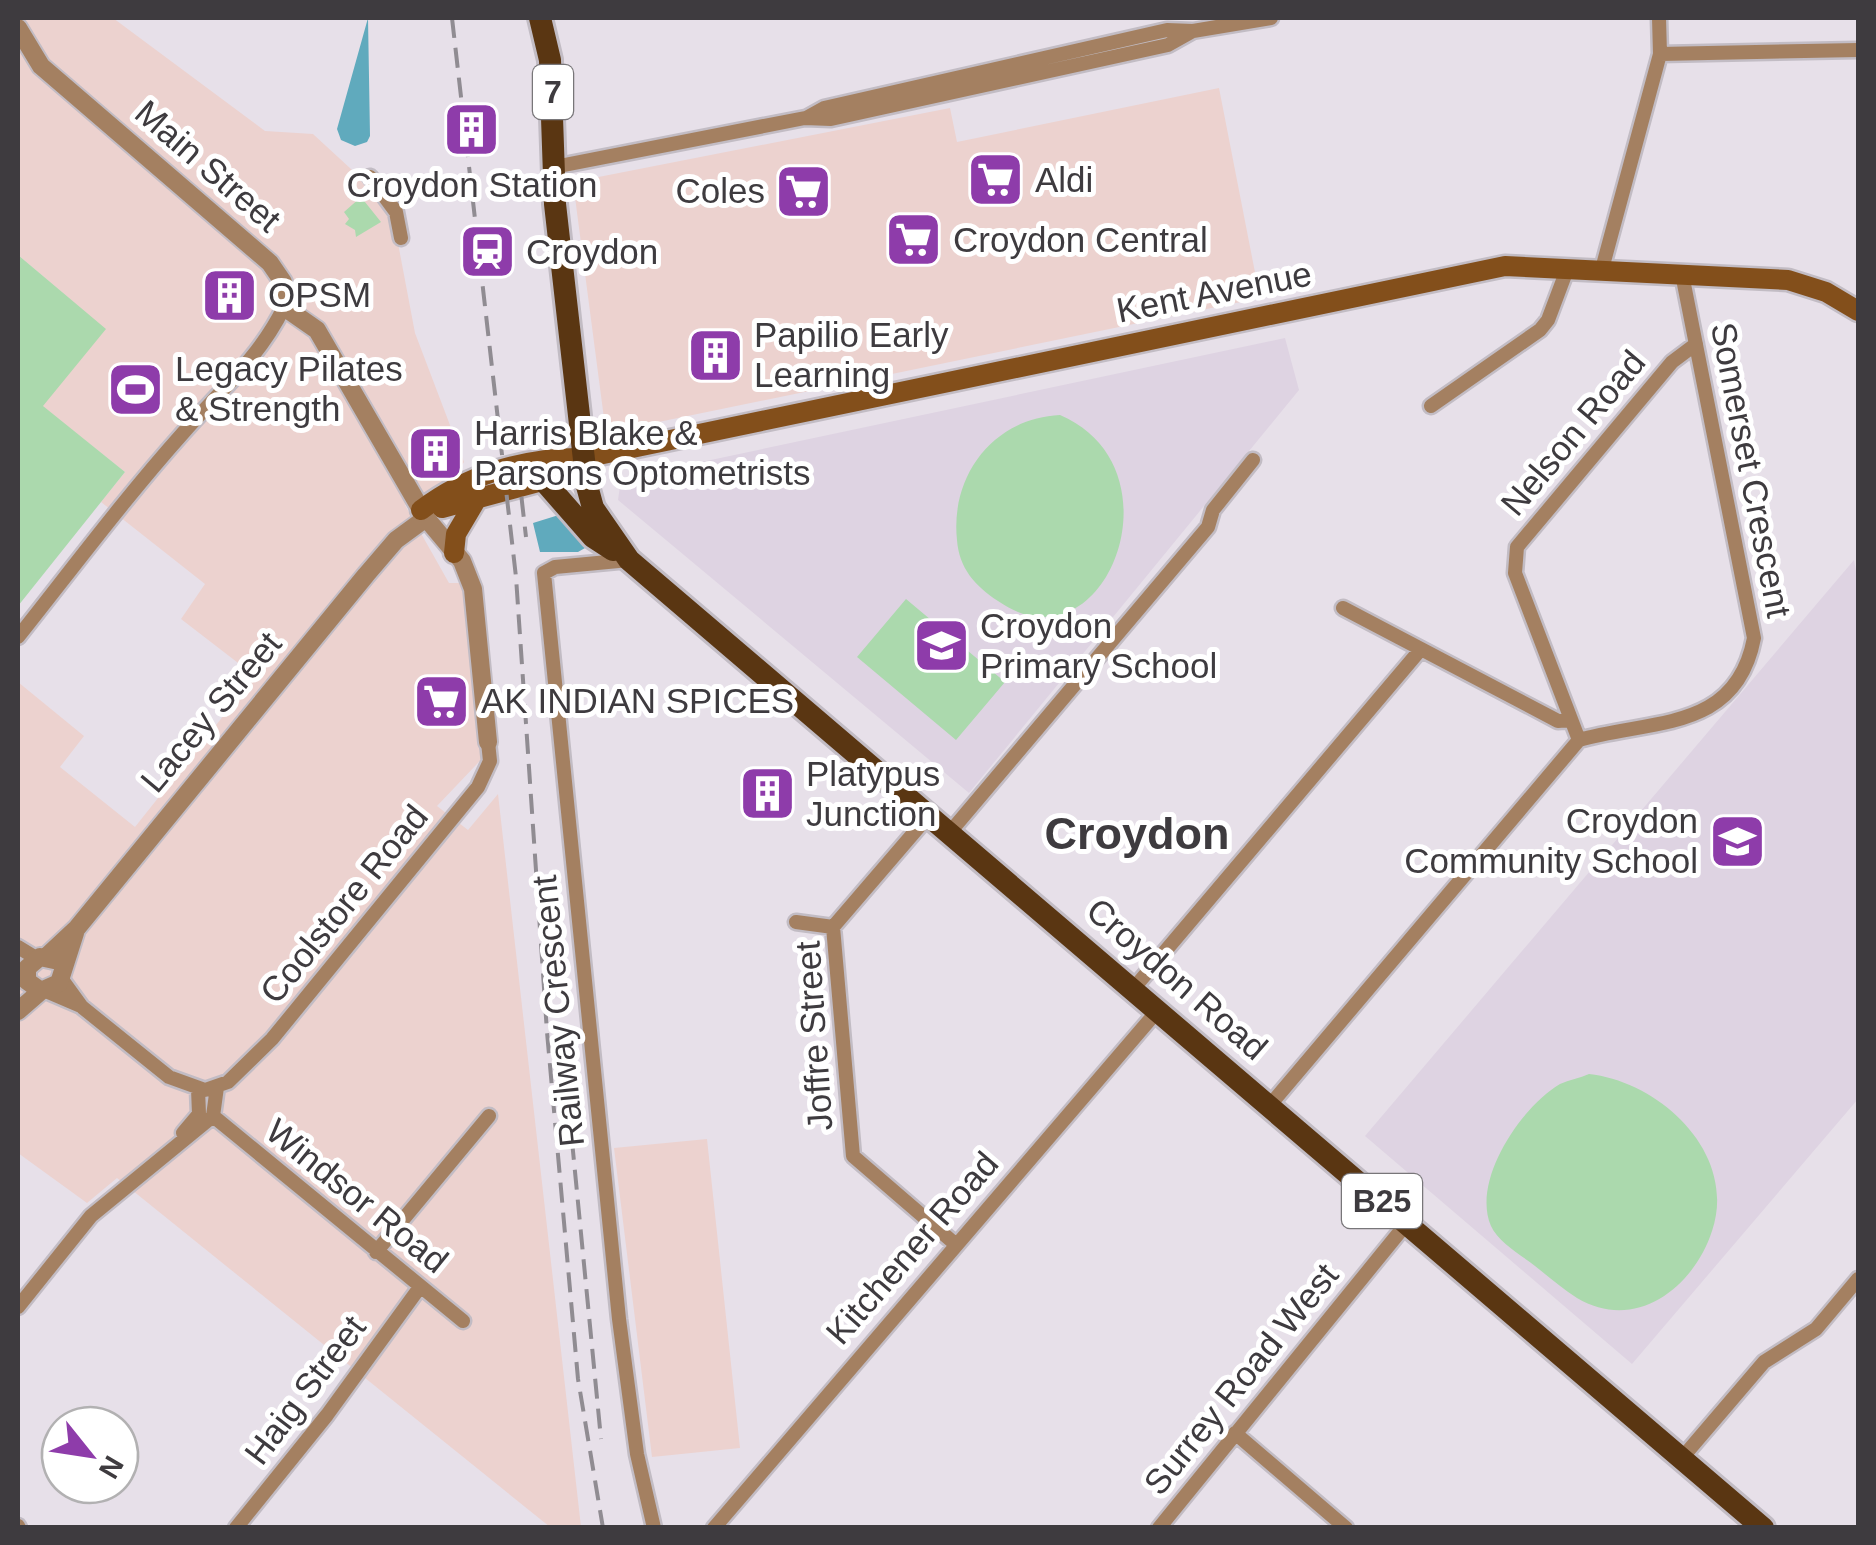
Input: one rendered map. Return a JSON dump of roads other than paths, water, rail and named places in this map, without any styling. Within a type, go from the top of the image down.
[{"type":"main road","name":"7","points":[[540,18],[551,77],[554,167],[584,458]]},
{"type":"main road","name":"Kent Avenue","points":[[423,514],[489,472],[552,459],[584,458],[1505,266],[1788,280],[1826,292],[1858,311]]},
{"type":"main road","name":"Kent Avenue","points":[[423,514],[479,495],[564,475],[584,458]]},
{"type":"main road","name":"Croydon Road","points":[[584,458],[594,508],[628,560],[1763,1528]]},
{"type":"main road","points":[[544,481],[593,537],[628,560]]},
{"type":"main road","points":[[454,553],[456,534],[479,495]]},
{"type":"street","points":[[18,25],[30,18]]},
{"type":"street","points":[[554,167],[805,118],[824,108],[1166,30],[1194,32],[1271,18]]},
{"type":"street","points":[[1602,269],[1660,54],[1659,18]]},
{"type":"street","name":"Main Street","points":[[18,25],[41,66],[270,263],[282,282],[284,307]]},
{"type":"street","points":[[1660,54],[1858,50]]},
{"type":"street","points":[[370,177],[396,212],[401,238]]},
{"type":"street","points":[[1431,406],[1540,330],[1548,320],[1568,268]]},
{"type":"street","name":"Somerset Crescent","points":[[1579,740],[1691,719],[1732,684],[1751,653],[1754,638],[1682,274]]},
{"type":"street","points":[[18,637],[185,430],[233,380],[284,307],[317,330],[423,514],[466,570],[473,590],[488,742]]},
{"type":"street","name":"Nelson Road","points":[[1579,740],[1515,573],[1516,547],[1672,362],[1696,344]]},
{"type":"street","points":[[950,832],[1208,527],[1214,510],[1253,460]]},
{"type":"street","name":"Lacey Street","points":[[18,1011],[38,975],[396,540],[423,514]]},
{"type":"street","name":"Railway Crescent","points":[[628,560],[555,567],[544,573],[619,1319],[637,1454],[654,1528]]},
{"type":"street","points":[[1344,608],[1558,720],[1571,720]]},
{"type":"street","points":[[1134,988],[1422,649]]},
{"type":"street","points":[[1270,1105],[1579,740]]},
{"type":"street","name":"Coolstore Road","points":[[217,1087],[238,1074],[272,1039],[476,790],[490,761],[488,742]]},
{"type":"street","name":"Joffre Street","points":[[930,814],[833,926],[853,1156],[954,1243]]},
{"type":"street","points":[[796,922],[833,926]]},
{"type":"street","points":[[18,947],[38,975],[169,1077],[198,1089],[217,1087]]},
{"type":"street","name":"Kitchener Road","points":[[714,1528],[954,1243],[1159,1009]]},
{"type":"street","name":"Windsor Road","points":[[173,1145],[213,1116],[217,1087]]},
{"type":"street","points":[[18,1307],[91,1216],[173,1145],[198,1114],[198,1089]]},
{"type":"street","name":"Windsor Road","points":[[213,1116],[463,1321]]},
{"type":"street","points":[[376,1252],[489,1116]]},
{"type":"street","name":"Surrey Road West","points":[[1159,1528],[1407,1223]]},
{"type":"street","points":[[1682,1458],[1764,1362],[1816,1329],[1858,1280]]},
{"type":"street","name":"Haig Street","points":[[236,1528],[328,1415],[420,1287]]},
{"type":"street","points":[[1235,1433],[1346,1528]]},
{"type":"water","points":[[368,18],[370,136],[367,142],[355,146],[341,140],[337,129]]},
{"type":"water","points":[[562,514],[585,548],[578,552],[540,552],[533,523]]},
{"type":"railway","points":[[452,18],[516,577],[547,1032],[578,1379],[603,1528]]},
{"type":"railway","points":[[518,467],[526,537]]},
{"type":"railway","points":[[569,1110],[601,1439]]},
{"type":"place","name":"Croydon Station","points":[[472,129]]},
{"type":"place","name":"Aldi","points":[[996,180]]},
{"type":"place","name":"Coles","points":[[804,191]]},
{"type":"place","name":"Croydon Central","points":[[914,240]]},
{"type":"place","name":"Croydon","points":[[487,252]]},
{"type":"place","name":"OPSM","points":[[229,295]]},
{"type":"place","name":"Papilio Early Learning","points":[[715,355]]},
{"type":"place","name":"Legacy Pilates & Strength","points":[[136,389]]},
{"type":"place","name":"Harris Blake & Parsons Optometrists","points":[[435,453]]},
{"type":"place","name":"Croydon Primary School","points":[[941,646]]},
{"type":"place","name":"AK INDIAN SPICES","points":[[442,701]]},
{"type":"place","name":"Platypus Junction","points":[[767,794]]},
{"type":"place","name":"Croydon Community School","points":[[1737,841]]},
{"type":"district","name":"Croydon","points":[[1137,833]]}]
